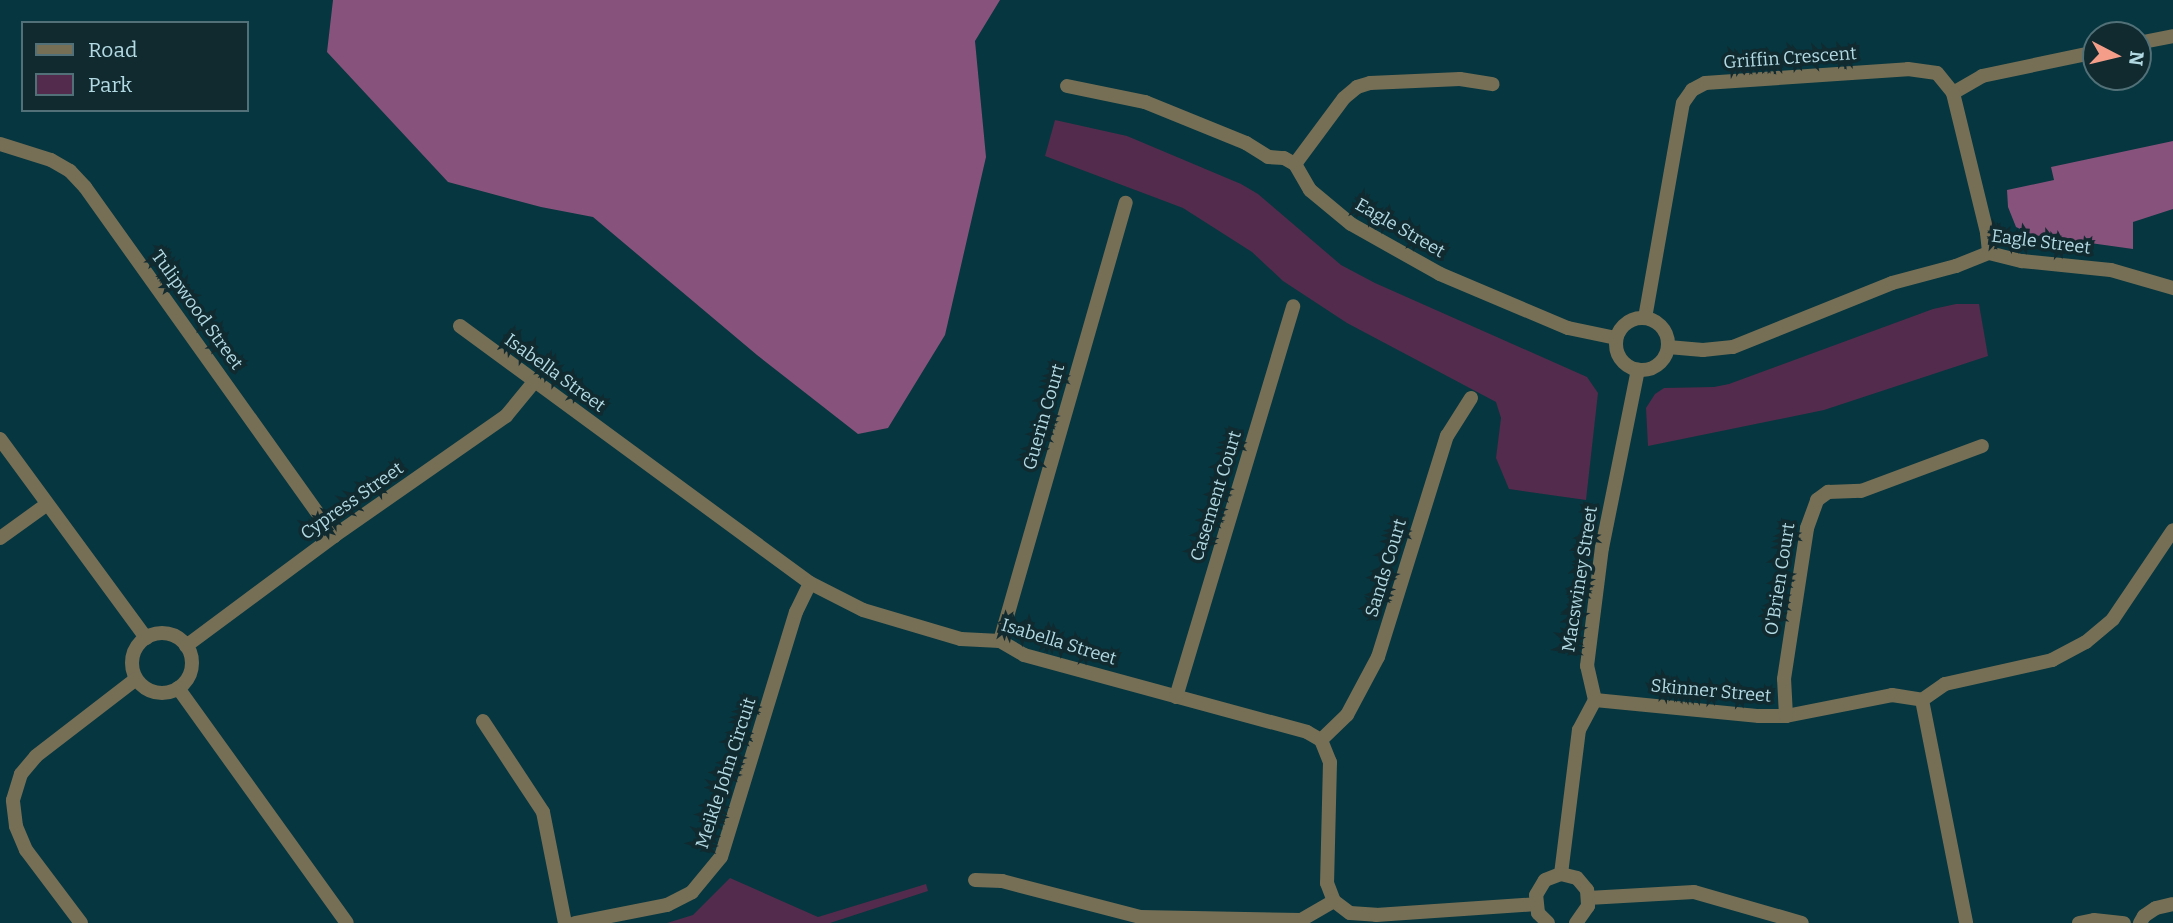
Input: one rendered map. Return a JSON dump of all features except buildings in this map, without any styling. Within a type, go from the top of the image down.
[{"type":"street","points":[[2152,40],[2173,36]]},
{"type":"street","points":[[1989,253],[1987,233],[1953,93],[1982,76],[2082,55]]},
{"type":"street","name":"Griffin Crescent","points":[[1645,318],[1679,120],[1683,103],[1692,90],[1704,83],[1723,81],[1927,69],[1945,79],[1953,93]]},
{"type":"street","points":[[1067,86],[1145,102],[1246,143],[1268,158],[1284,158],[1295,164],[1344,98],[1357,87],[1370,83],[1460,79],[1493,84]]},
{"type":"street","name":"Tulipwood Street","points":[[0,144],[51,160],[70,171],[85,187],[334,536]]},
{"type":"street","name":"Eagle Street","points":[[1295,164],[1310,190],[1351,224],[1440,274],[1568,328],[1616,338]]},
{"type":"street","name":"Guerin Court","points":[[999,641],[1126,204]]},
{"type":"street","name":"Eagle Street","points":[[1668,346],[1703,350],[1733,347],[1892,283],[1956,266],[1989,253],[2022,261],[2110,270],[2173,288]]},
{"type":"street","name":"Casement Court","points":[[1176,697],[1293,306]]},
{"type":"street","points":[[1645,318],[1660,326],[1667,337],[1668,346],[1659,364],[1638,370],[1630,368],[1618,355],[1616,338],[1625,324],[1645,318]]},
{"type":"street","name":"Isabella Street","points":[[460,326],[810,583],[863,610],[961,639],[999,641],[1024,655],[1307,732],[1321,740]]},
{"type":"street","name":"Macswiney Street","points":[[1595,700],[1587,666],[1602,548],[1638,370]]},
{"type":"street","name":"Cypress Street","points":[[186,646],[334,536],[506,416],[534,382]]},
{"type":"street","name":"Sands Court","points":[[1321,740],[1346,715],[1378,657],[1447,436],[1471,398]]},
{"type":"street","points":[[0,439],[146,638]]},
{"type":"street","name":"O'Brien Court","points":[[1786,716],[1784,679],[1807,528],[1817,500],[1828,492],[1861,492],[1982,446]]},
{"type":"street","points":[[0,538],[46,505]]},
{"type":"street","points":[[1966,923],[1922,700],[1945,684],[2052,660],[2086,642],[2113,619],[2173,530]]},
{"type":"street","name":"Meikle John Circuit","points":[[575,923],[667,905],[692,892],[721,857],[796,612],[810,583]]},
{"type":"street","points":[[154,634],[172,635],[186,646],[191,669],[178,688],[160,693],[143,686],[136,679],[132,661],[134,652],[146,638],[154,634]]},
{"type":"street","points":[[80,923],[26,850],[16,826],[13,800],[22,774],[36,756],[136,679]]},
{"type":"street","points":[[178,688],[347,923]]},
{"type":"street","name":"Skinner Street","points":[[1595,700],[1759,716],[1786,716],[1892,695],[1922,700]]},
{"type":"street","points":[[1561,874],[1579,730],[1595,700]]},
{"type":"street","points":[[483,721],[543,811],[565,923]]},
{"type":"street","points":[[1321,740],[1330,762],[1327,883],[1335,901],[1350,913],[1376,915],[1536,904]]},
{"type":"street","points":[[1548,923],[1538,913],[1536,895],[1545,880],[1561,874],[1577,878],[1587,890],[1586,913],[1576,923]]},
{"type":"street","points":[[975,880],[1002,881],[1140,917],[1301,920],[1335,901]]},
{"type":"street","points":[[1588,898],[1694,892],[1802,923]]},
{"type":"street","points":[[2140,923],[2144,916],[2156,908],[2173,904]]},
{"type":"street","points":[[2079,923],[2094,920],[2124,923]]},
{"type":"green space","points":[[1055,120],[1127,136],[1241,184],[1258,194],[1341,265],[1375,283],[1587,377],[1598,393],[1586,500],[1509,489],[1496,458],[1501,418],[1496,402],[1347,323],[1283,281],[1252,252],[1183,208],[1045,156]]},
{"type":"green space","points":[[1956,304],[1979,304],[1988,356],[1824,410],[1648,446],[1646,408],[1655,394],[1664,388],[1729,384],[1933,309]]},
{"type":"green space","points":[[730,878],[818,917],[926,884],[928,891],[830,923],[667,923],[693,915]]},
{"type":"shaded area","points":[[333,0],[1000,0],[975,41],[986,157],[945,335],[888,428],[858,434],[757,355],[593,217],[541,207],[448,182],[327,52]]},
{"type":"shaded area","points":[[2173,141],[2173,209],[2133,222],[2133,249],[2033,235],[2016,227],[2008,207],[2007,190],[2054,180],[2051,167]]}]
